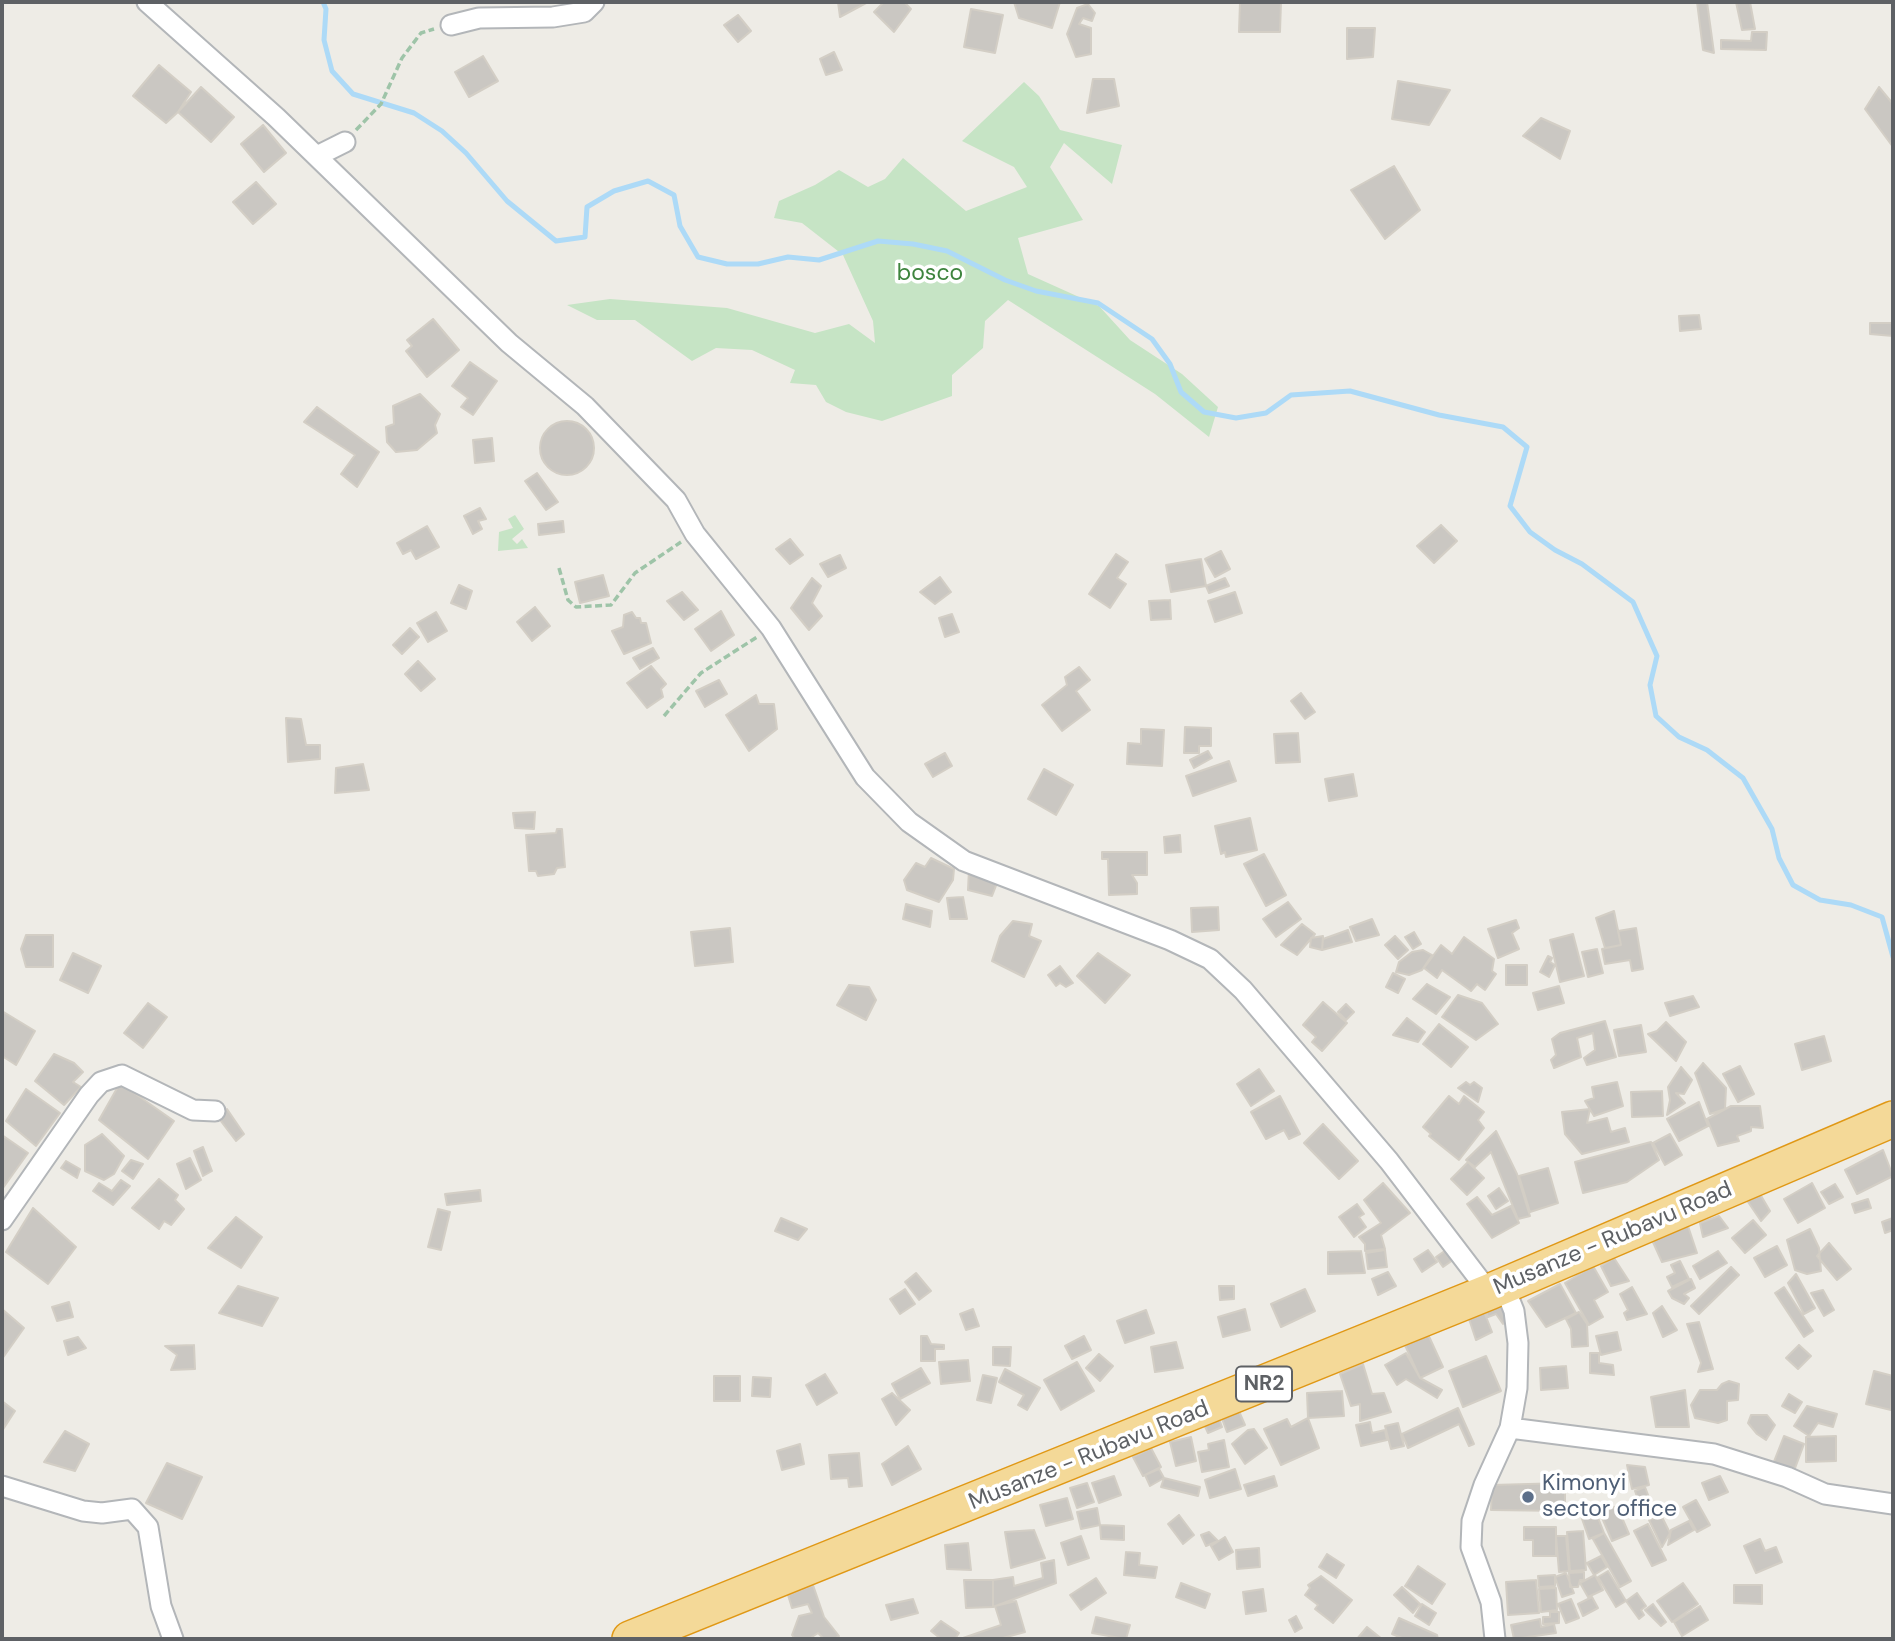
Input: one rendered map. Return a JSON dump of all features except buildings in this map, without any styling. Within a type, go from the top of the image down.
[{"type":"highway","name":"Musanze - Rubavu Road","points":[[630,1639],[1489,1292],[1893,1119]]},
{"type":"street","points":[[147,2],[317,156],[509,343],[592,412],[676,500],[695,534],[771,628],[865,777],[909,822],[964,861],[1170,940],[1210,959],[1243,990],[1389,1161],[1489,1292],[1507,1296],[1514,1311],[1518,1343],[1517,1388],[1510,1428],[1484,1485],[1472,1521],[1471,1547],[1491,1602],[1496,1639]]},
{"type":"street","points":[[451,24],[479,18],[553,17],[584,12],[594,2]]},
{"type":"street","points":[[317,156],[345,142]]},
{"type":"street","points":[[2,1220],[89,1094],[101,1082],[122,1075],[193,1110],[215,1111]]},
{"type":"street","points":[[1510,1428],[1714,1454],[1787,1477],[1825,1494],[1893,1504]]},
{"type":"street","points":[[2,1486],[83,1511],[102,1513],[132,1509],[148,1527],[160,1606],[173,1639]]},
{"type":"path","points":[[345,142],[381,104],[402,58],[421,33],[451,24]]},
{"type":"path","points":[[558,568],[568,600],[576,607],[611,605],[635,573],[695,534]]},
{"type":"path","points":[[664,716],[701,673],[771,628]]},
{"type":"green space","name":"bosco","points":[[1024,82],[1039,96],[1060,130],[1122,145],[1112,184],[1064,143],[1050,167],[1083,220],[1018,238],[1028,274],[1099,306],[1130,340],[1182,374],[1218,407],[1209,437],[1155,394],[1008,300],[985,321],[983,348],[952,375],[952,396],[882,421],[846,412],[826,402],[816,385],[790,383],[795,370],[752,350],[716,348],[692,361],[635,320],[597,320],[567,305],[610,299],[727,308],[815,333],[849,324],[875,343],[873,321],[843,255],[802,223],[774,218],[779,201],[815,185],[839,170],[868,187],[885,179],[903,158],[966,211],[1027,187],[1014,167],[962,141]]},
{"type":"green space","points":[[515,515],[524,529],[512,539],[517,544],[522,539],[528,548],[498,551],[499,532],[513,528],[508,519]]},
{"type":"waterway","points":[[323,2],[326,9],[324,40],[332,71],[353,94],[414,113],[442,131],[466,153],[507,201],[556,241],[585,237],[587,207],[614,191],[648,181],[674,195],[680,226],[698,257],[727,264],[758,264],[788,257],[819,260],[878,241],[913,244],[947,251],[1005,280],[1036,291],[1098,303],[1152,339],[1170,364],[1181,392],[1204,412],[1236,418],[1266,413],[1291,395],[1350,391],[1439,415],[1503,427],[1527,447],[1510,506],[1530,532],[1555,550],[1582,564],[1633,602],[1657,656],[1650,685],[1656,716],[1679,737],[1707,750],[1743,778],[1772,829],[1779,858],[1793,885],[1820,900],[1851,905],[1882,917],[1893,957]]},
{"type":"place","name":"Kimonyi sector office","points":[[1528,1497]]}]
